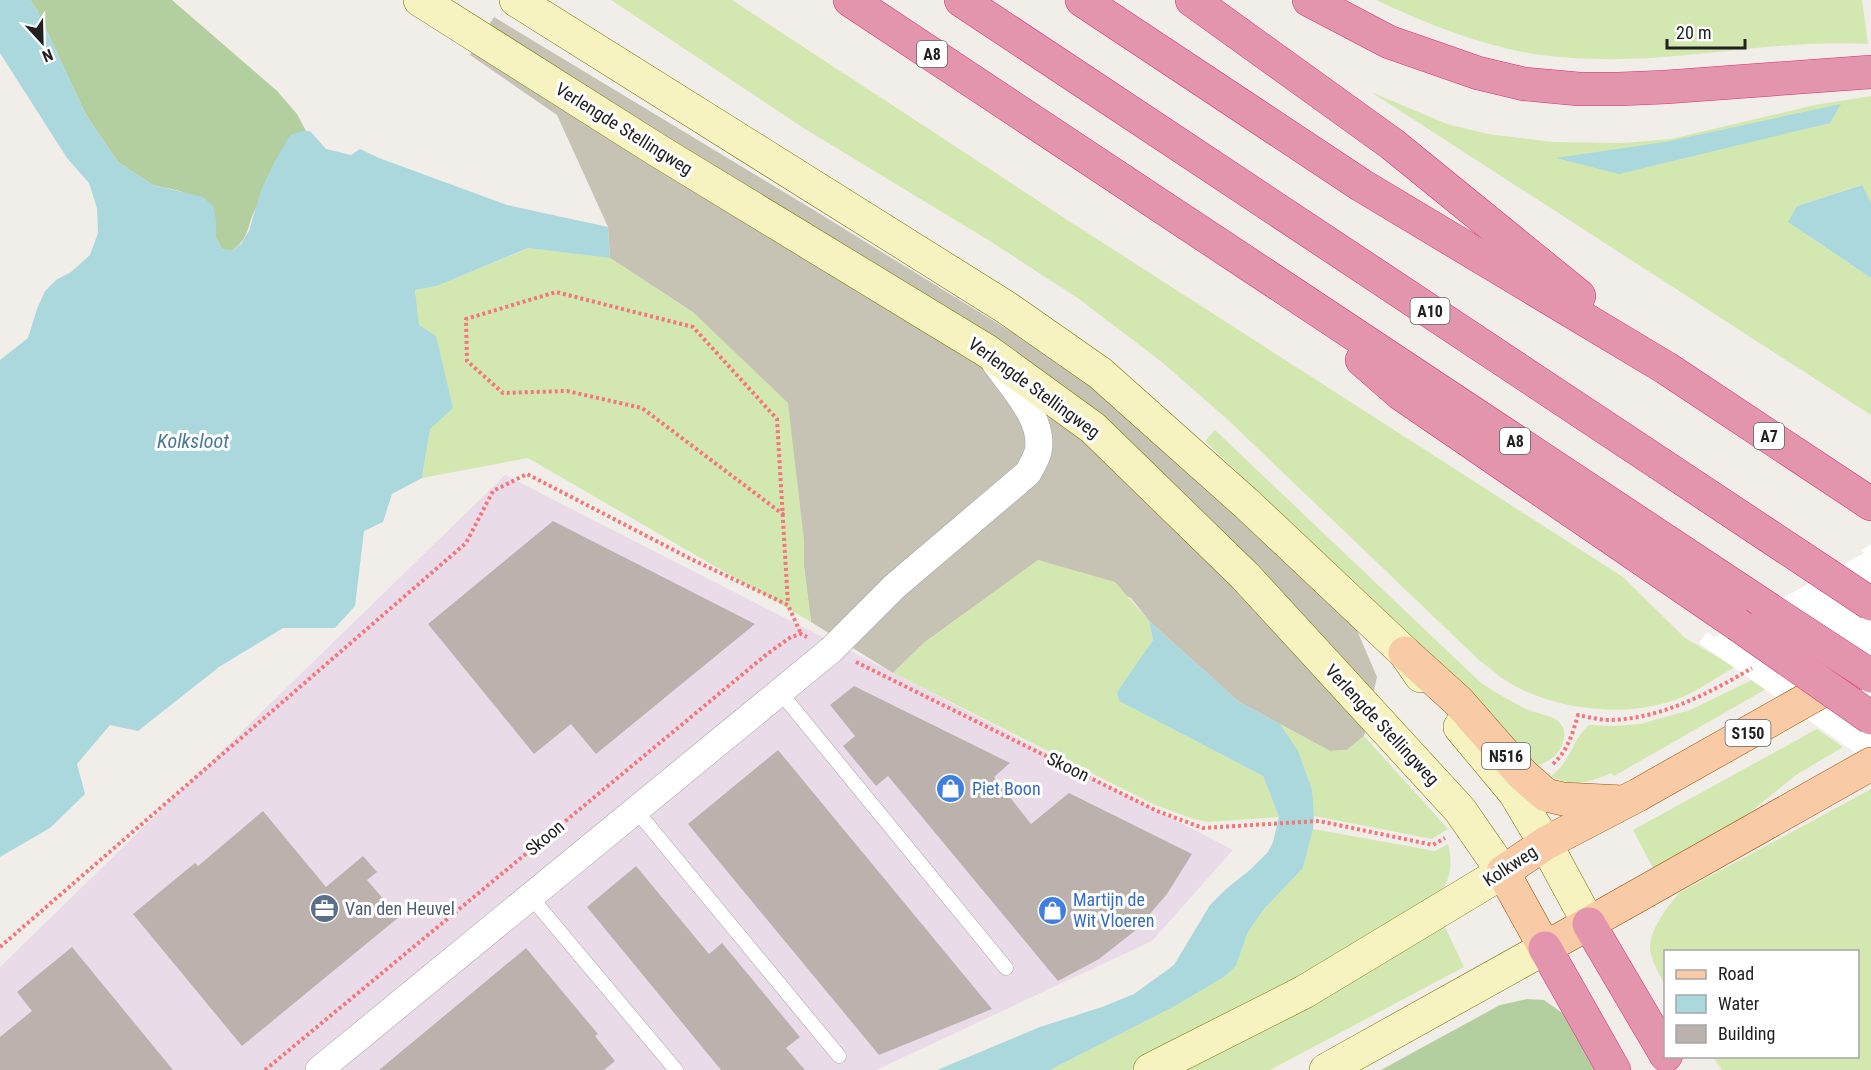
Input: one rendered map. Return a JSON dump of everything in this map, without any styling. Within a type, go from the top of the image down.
[{"type":"highway","name":"A8","points":[[850,0],[1871,676]]},
{"type":"highway","name":"A10","points":[[961,0],[1871,604]]},
{"type":"highway","points":[[1082,0],[1361,185],[1666,368]]},
{"type":"highway","points":[[1192,0],[1392,144],[1666,368]]},
{"type":"highway","points":[[1309,0],[1389,42],[1478,73],[1524,84],[1579,89],[1618,89],[1871,72]]},
{"type":"highway","name":"A8","points":[[1263,274],[1401,394],[1871,718]]},
{"type":"highway","name":"A7","points":[[1666,368],[1871,504]]},
{"type":"highway","points":[[1590,924],[1664,1053]]},
{"type":"highway","points":[[1545,948],[1614,1070]]},
{"type":"main road","name":"Verlengde Stellingweg","points":[[420,0],[657,150],[987,351],[1093,428],[1245,576],[1460,810],[1503,872],[1545,948]]},
{"type":"main road","points":[[516,0],[998,302],[1100,372],[1247,504],[1404,653],[1447,711],[1515,793],[1546,843],[1590,924]]},
{"type":"main road","name":"N516","points":[[1404,653],[1458,701],[1521,774],[1546,795],[1563,800],[1625,802]]},
{"type":"main road","name":"Kolkweg","points":[[1150,1070],[1304,992],[1503,872],[1546,843],[1625,802],[1871,663]]},
{"type":"main road","points":[[1326,1070],[1590,924],[1871,764]]},
{"type":"street","name":"Skoon","points":[[319,1070],[831,650],[895,586],[1028,473],[1038,452],[1039,436],[1030,413],[987,351]]},
{"type":"lane","points":[[780,692],[1006,968]]},
{"type":"lane","points":[[635,809],[839,1056]]},
{"type":"lane","points":[[530,896],[676,1070]]},
{"type":"path","points":[[784,515],[642,408],[567,391],[503,393],[467,361],[466,320],[556,292],[693,327],[777,418],[784,515],[789,605],[801,634]]},
{"type":"path","points":[[0,947],[466,543],[494,491],[527,474],[691,559],[789,605]]},
{"type":"path","name":"Skoon","points":[[265,1070],[767,654],[791,637],[801,634],[1157,812],[1203,828],[1318,821]]},
{"type":"path","points":[[1578,715],[1609,720],[1645,716],[1690,701],[1762,663]]},
{"type":"shaded area","points":[[494,17],[1094,383],[1356,628],[1377,677],[1364,736],[1347,750],[1330,751],[1239,702],[1149,621],[1131,598],[1039,560],[925,642],[893,673],[811,622],[804,567],[804,540],[694,313],[610,258],[608,227],[557,115],[470,55]]},
{"type":"shaded area","points":[[505,475],[1233,850],[1152,941],[876,1070],[0,1070],[0,967]]},
{"type":"green space","points":[[30,0],[172,0],[277,91],[297,114],[306,131],[303,131],[272,178],[242,241],[231,251],[222,249],[216,238],[216,220],[180,191],[153,185],[118,162],[86,115],[37,10]]},
{"type":"green space","points":[[611,0],[732,0],[1072,223],[1623,577],[1685,638],[1735,667],[1687,695],[1667,703],[1622,710],[1576,706],[1554,701],[1509,683],[1480,661],[1228,420],[1163,363],[1079,299],[990,241],[805,129]]},
{"type":"green space","points":[[1376,0],[1862,0],[1868,44],[1791,45],[1645,58],[1565,57],[1526,53],[1474,40]]},
{"type":"green space","points":[[1371,92],[1447,124],[1488,134],[1553,142],[1622,143],[1671,139],[1815,105],[1871,96],[1871,203],[1861,185],[1797,206],[1807,235],[1871,278],[1871,415]]},
{"type":"green space","points":[[529,248],[610,258],[694,313],[788,403],[811,622],[528,458],[422,478],[430,429],[415,290],[437,286]]},
{"type":"green space","points":[[1215,430],[1480,682],[1524,708],[1551,717],[1560,723],[1564,738],[1556,754],[1549,761],[1536,766],[1410,637],[1205,441]]},
{"type":"green space","points":[[1038,560],[1115,582],[1149,621],[1153,640],[1117,692],[1119,701],[1263,776],[1279,817],[1208,822],[1155,805],[893,673],[925,642]]},
{"type":"green space","points":[[1871,629],[1614,776],[1611,773],[1589,781],[1574,783],[1551,776],[1563,764],[1578,737],[1589,725],[1640,724],[1690,710],[1756,678]]},
{"type":"green space","points":[[1280,724],[1330,751],[1347,750],[1364,736],[1448,829],[1432,839],[1314,816],[1304,768]]},
{"type":"green space","points":[[1817,729],[1843,747],[1796,775],[1737,823],[1653,868],[1633,830]]},
{"type":"green space","points":[[1871,789],[1871,1070],[1722,1070],[1714,1058],[1859,1058],[1859,950],[1664,950],[1664,984],[1650,952],[1651,940],[1656,925],[1679,893]]},
{"type":"green space","points":[[1313,829],[1435,851],[1448,844],[1451,863],[1448,879],[1440,893],[1426,906],[1143,1065],[1131,1070],[1050,1070],[1175,1006],[1224,977],[1236,966],[1248,932],[1264,909],[1303,868]]},
{"type":"green space","points":[[1443,923],[1464,967],[1270,1070],[1178,1070]]},
{"type":"green space","points":[[1527,999],[1544,1000],[1565,1015],[1599,1070],[1381,1070],[1500,1005]]},
{"type":"water","name":"Kolksloot","points":[[0,0],[30,0],[37,10],[86,115],[118,162],[153,185],[203,197],[213,206],[216,238],[222,249],[231,251],[241,244],[249,231],[261,190],[290,135],[310,131],[326,149],[351,155],[360,149],[507,205],[608,227],[610,258],[528,248],[437,286],[415,290],[419,325],[436,336],[453,408],[430,429],[422,478],[392,494],[383,522],[364,531],[355,606],[335,628],[283,628],[219,667],[138,731],[110,725],[77,764],[85,794],[50,828],[0,857],[0,360],[28,338],[45,291],[90,255],[98,233],[97,208],[89,183],[67,158],[0,53]]},
{"type":"water","points":[[1841,104],[1830,123],[1619,174],[1556,158],[1665,142]]},
{"type":"water","points":[[1862,185],[1871,203],[1871,278],[1788,222],[1797,206]]},
{"type":"water","points":[[1149,621],[1239,702],[1280,724],[1298,751],[1312,790],[1314,816],[1303,868],[1264,909],[1248,932],[1236,966],[1224,977],[1175,1006],[1050,1070],[937,1070],[1040,1027],[1134,994],[1174,965],[1210,905],[1268,852],[1273,842],[1279,817],[1263,776],[1119,701],[1117,692],[1153,640]]},
{"type":"pier","points":[[1871,545],[1871,764],[1699,643],[1707,632],[1715,637],[1807,583],[1864,553],[1861,550]]},
{"type":"building","points":[[553,521],[755,624],[596,754],[571,724],[534,754],[428,624]]},
{"type":"building","points":[[854,686],[1010,763],[994,777],[1031,824],[1069,793],[1192,854],[1167,894],[1136,930],[1099,959],[1058,981],[888,776],[876,786],[843,746],[855,736],[830,705]]},
{"type":"building","points":[[778,750],[992,1009],[879,1055],[688,824]]},
{"type":"building","points":[[263,811],[326,887],[363,856],[377,872],[367,880],[399,917],[242,1046],[133,914],[195,863],[198,866]]},
{"type":"building","points":[[636,866],[709,954],[722,943],[800,1037],[786,1048],[805,1070],[721,1070],[587,907]]},
{"type":"building","points":[[72,947],[173,1070],[0,1070],[0,1037],[32,1011],[17,992]]},
{"type":"building","points":[[526,948],[598,1034],[595,1036],[615,1061],[604,1070],[379,1070]]},
{"type":"place","name":"Piet Boon","points":[[951,789]]},
{"type":"place","name":"Van den Heuvel","points":[[324,909]]},
{"type":"place","name":"Martijn de Wit Vloeren","points":[[1052,910]]}]
